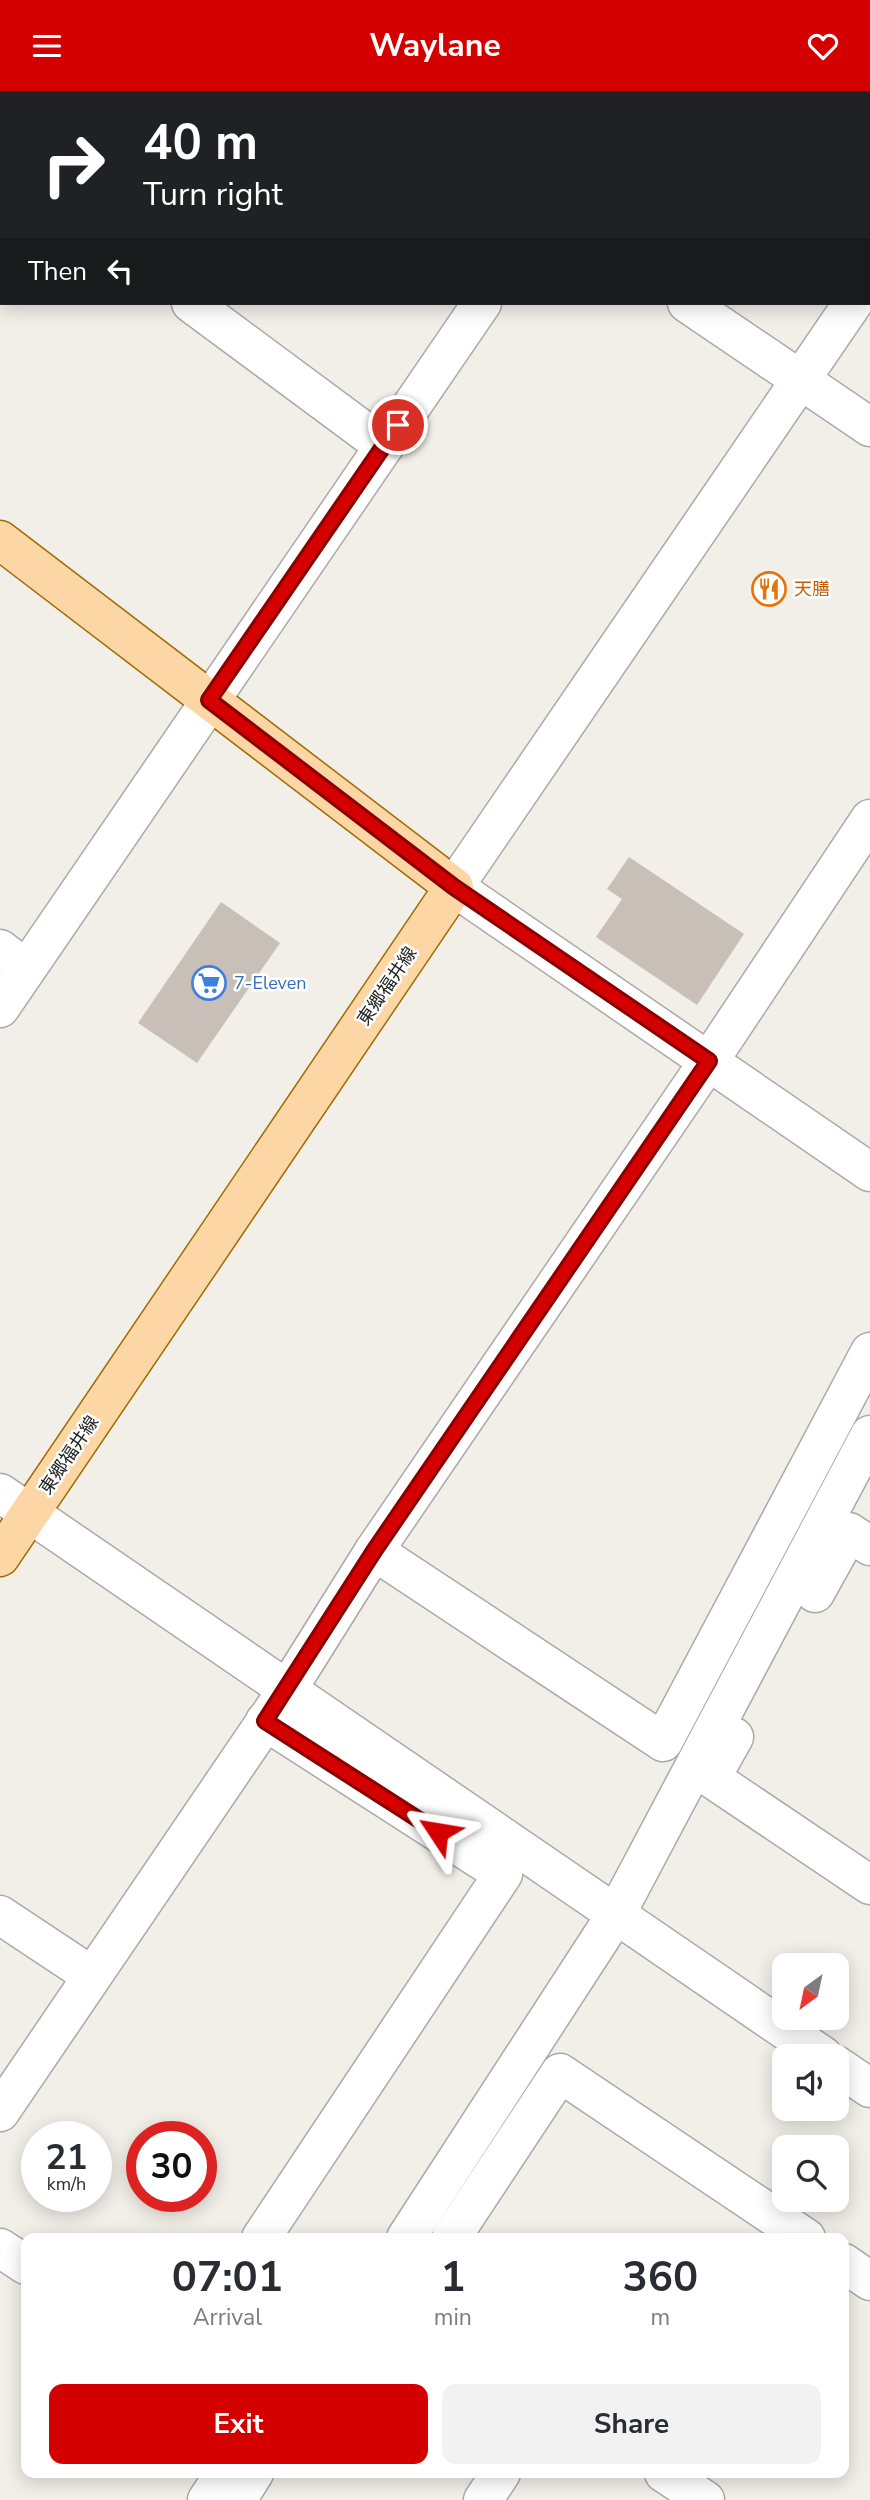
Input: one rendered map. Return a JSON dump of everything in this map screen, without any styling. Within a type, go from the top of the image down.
[{"type":"main road","points":[[0,540],[454,887]]},
{"type":"main road","name":"東郷福井線","points":[[0,1557],[15,1503],[454,887]]},
{"type":"street","points":[[194,305],[384,446]]},
{"type":"street","points":[[0,1008],[13,959],[209,700],[481,305]]},
{"type":"street","points":[[690,305],[870,427]]},
{"type":"street","points":[[852,305],[454,887],[870,1172]]},
{"type":"street","points":[[0,2112],[287,1690],[374,1551],[709,1061],[870,818]]},
{"type":"street","points":[[374,1551],[663,1742],[870,1352]]},
{"type":"street","points":[[410,2233],[615,1916],[870,1435]]},
{"type":"street","points":[[15,1503],[805,2044]]},
{"type":"street","points":[[870,1546],[849,1531],[711,1778],[870,1885]]},
{"type":"street","points":[[264,2233],[503,1874],[265,1721]]},
{"type":"street","points":[[0,1915],[92,1976]]},
{"type":"street","points":[[454,2233],[560,2073],[799,2233]]},
{"type":"street","points":[[849,2074],[870,2088]]},
{"type":"street","points":[[0,2248],[21,2262]]},
{"type":"street","points":[[849,2266],[870,2281]]},
{"type":"street","points":[[207,2500],[222,2478]]},
{"type":"street","points":[[237,2500],[251,2478]]},
{"type":"street","points":[[483,2500],[498,2478]]},
{"type":"street","points":[[672,2478],[705,2500]]},
{"type":"building","points":[[629,857],[744,934],[697,1005],[596,937],[622,899],[607,889]]},
{"type":"building","name":"7-Eleven","points":[[221,902],[280,943],[197,1063],[138,1023]]},
{"type":"place","name":"天膳","points":[[769,589]]},
{"type":"place","name":"7-Eleven","points":[[209,983]]},
{"type":"route","points":[[398,425],[209,700],[454,887],[709,1061],[374,1551],[265,1721],[438,1832]]}]
